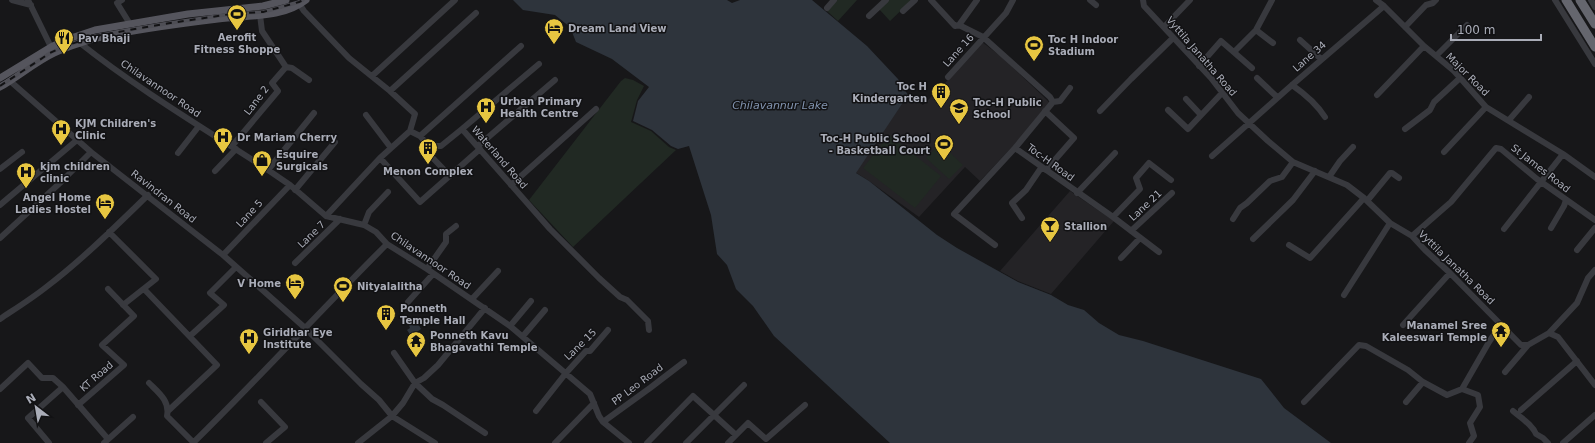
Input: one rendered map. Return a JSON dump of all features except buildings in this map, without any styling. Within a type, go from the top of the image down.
[{"type":"highway","points":[[1566,0],[1595,47]]},
{"type":"highway","points":[[1580,0],[1595,24]]},
{"type":"highway","points":[[1571,26],[1577,18]]},
{"type":"main road","points":[[0,87],[68,39],[95,30],[188,14],[263,6],[286,0]]},
{"type":"main road","points":[[0,78],[52,50],[97,38],[225,18],[260,15],[286,10],[303,2]]},
{"type":"street","points":[[12,0],[30,3],[52,50]]},
{"type":"street","points":[[122,0],[117,4],[130,24]]},
{"type":"street","points":[[372,76],[455,0]]},
{"type":"street","points":[[827,8],[834,0]]},
{"type":"street","points":[[869,16],[886,0]]},
{"type":"street","points":[[903,11],[915,0]]},
{"type":"street","points":[[931,0],[955,26],[959,25],[983,37],[1050,97],[1053,102]]},
{"type":"street","points":[[959,25],[977,0]]},
{"type":"street","name":"Lane 16","points":[[948,77],[1006,13],[1013,0]]},
{"type":"street","points":[[1090,0],[1096,5]]},
{"type":"street","name":"Vyttila Janatha Road","points":[[1143,0],[1144,6],[1199,66],[1238,113],[1249,123],[1293,162],[1347,185],[1365,199],[1390,223],[1412,236],[1424,250],[1450,273],[1521,345],[1528,345]]},
{"type":"street","points":[[1164,27],[1190,0]]},
{"type":"street","points":[[1234,52],[1256,30],[1272,0]]},
{"type":"street","name":"Major Road","points":[[1376,0],[1460,78],[1486,107],[1563,154],[1594,176]]},
{"type":"street","points":[[1405,27],[1426,5],[1429,5],[1436,0]]},
{"type":"street","points":[[1555,0],[1595,64]]},
{"type":"street","points":[[1591,0],[1595,7]]},
{"type":"street","points":[[303,2],[304,11],[349,58],[390,91],[415,114],[410,131],[380,158],[326,216]]},
{"type":"street","name":"Lane 34","points":[[1212,156],[1277,97],[1384,6]]},
{"type":"street","points":[[390,91],[476,13]]},
{"type":"street","points":[[260,15],[262,31],[286,67],[292,68],[309,80]]},
{"type":"street","points":[[1436,56],[1467,25]]},
{"type":"street","points":[[1256,30],[1273,43]]},
{"type":"street","points":[[1100,111],[1173,38]]},
{"type":"street","points":[[1300,40],[1321,59]]},
{"type":"street","points":[[1199,66],[1221,41],[1252,68]]},
{"type":"street","name":"Chilavannoor Road","points":[[80,43],[106,63],[199,126],[268,170],[292,187],[326,216],[364,225],[376,232],[387,244],[427,269],[510,326],[590,394],[598,416],[628,443]]},
{"type":"street","points":[[420,136],[521,46]]},
{"type":"street","points":[[1377,96],[1424,46]]},
{"type":"street","points":[[462,129],[539,64]]},
{"type":"street","name":"Lane 2","points":[[234,147],[278,91],[272,83],[286,67]]},
{"type":"street","points":[[1257,78],[1277,97]]},
{"type":"street","points":[[1405,129],[1430,110],[1434,102],[1460,78]]},
{"type":"street","points":[[380,158],[420,202],[555,80]]},
{"type":"street","name":"Ravindran Road","points":[[10,81],[91,152],[224,255],[304,328],[379,400],[392,416],[435,443]]},
{"type":"street","points":[[1292,85],[1312,100],[1325,117]]},
{"type":"street","name":"Toc-H Road","points":[[1070,88],[1060,101],[1053,102],[1015,148],[1113,217],[1159,252]]},
{"type":"street","points":[[1168,110],[1188,129],[1222,93]]},
{"type":"street","points":[[1509,120],[1528,97]]},
{"type":"street","points":[[1186,99],[1201,115]]},
{"type":"street","points":[[1444,152],[1486,107]]},
{"type":"street","points":[[511,185],[596,109]]},
{"type":"street","points":[[1022,218],[1012,203],[1074,138],[1045,112]]},
{"type":"street","points":[[268,170],[314,113]]},
{"type":"street","points":[[366,115],[391,148]]},
{"type":"street","points":[[178,153],[199,126]]},
{"type":"street","name":"Waterland Road","points":[[429,146],[442,146],[462,129],[550,229],[620,297],[627,300],[648,321],[649,330]]},
{"type":"street","points":[[410,131],[420,136],[429,146],[429,154],[450,176]]},
{"type":"street","points":[[0,205],[77,140]]},
{"type":"street","name":"Lane 5","points":[[224,255],[335,142]]},
{"type":"street","points":[[215,171],[234,147]]},
{"type":"street","points":[[1329,177],[1340,161],[1353,147]]},
{"type":"street","points":[[996,245],[954,214],[1015,148]]},
{"type":"street","name":"St James Road","points":[[1412,236],[1451,202],[1496,148],[1501,149],[1510,158],[1595,220]]},
{"type":"street","points":[[0,169],[22,152]]},
{"type":"street","points":[[0,238],[91,152]]},
{"type":"street","points":[[1077,193],[1115,153]]},
{"type":"street","points":[[1504,229],[1563,154]]},
{"type":"street","points":[[1233,219],[1240,208],[1247,204],[1270,181],[1282,177],[1293,162]]},
{"type":"street","points":[[1113,217],[1140,189],[1136,178],[1149,163],[1172,180]]},
{"type":"street","points":[[1253,239],[1293,200],[1315,171]]},
{"type":"street","points":[[1289,245],[1310,258],[1390,173],[1392,172],[1399,178]]},
{"type":"street","points":[[364,225],[370,212],[388,192]]},
{"type":"street","name":"Lane 21","points":[[1131,231],[1172,194]]},
{"type":"street","points":[[0,319],[45,288],[109,232],[148,195]]},
{"type":"street","points":[[1551,228],[1566,200]]},
{"type":"street","name":"Lane 7","points":[[295,263],[340,219]]},
{"type":"street","points":[[1344,295],[1390,223]]},
{"type":"street","points":[[427,269],[446,242],[446,234],[456,226]]},
{"type":"street","points":[[1577,250],[1595,228]]},
{"type":"street","points":[[108,289],[123,306],[156,279],[109,232]]},
{"type":"street","points":[[1121,258],[1140,238]]},
{"type":"street","points":[[149,383],[165,399],[168,411],[167,416],[194,443],[387,244]]},
{"type":"street","points":[[190,336],[224,305],[210,293],[236,267]]},
{"type":"street","points":[[472,300],[498,270]]},
{"type":"street","points":[[1505,372],[1528,345],[1549,333],[1577,303],[1588,278],[1595,270]]},
{"type":"street","points":[[1403,325],[1450,273]]},
{"type":"street","points":[[408,302],[433,274]]},
{"type":"street","points":[[144,289],[217,365],[168,411]]},
{"type":"street","points":[[510,326],[531,302]]},
{"type":"street","name":"KT Road","points":[[78,405],[124,364],[102,345],[134,316],[123,306]]},
{"type":"street","points":[[358,443],[392,416],[403,403],[415,383],[424,378],[438,365],[485,308]]},
{"type":"street","points":[[523,336],[545,310]]},
{"type":"street","points":[[1304,402],[1359,345],[1366,346],[1408,370],[1423,382],[1447,395],[1462,389],[1501,324]]},
{"type":"street","name":"Lane 15","points":[[566,373],[586,351],[590,351],[608,330]]},
{"type":"street","points":[[1549,333],[1558,337],[1595,385]]},
{"type":"street","points":[[394,353],[415,383],[432,399],[443,404],[485,432]]},
{"type":"street","name":"PP Leo Road","points":[[603,422],[684,362]]},
{"type":"street","points":[[1521,410],[1577,362]]},
{"type":"street","points":[[0,389],[28,363],[42,378],[53,378],[63,387],[106,441],[133,417]]},
{"type":"street","points":[[536,411],[566,373]]},
{"type":"street","points":[[1406,402],[1423,382]]},
{"type":"street","points":[[686,443],[744,386]]},
{"type":"street","points":[[49,443],[28,418],[63,387]]},
{"type":"street","points":[[1462,389],[1478,395],[1480,407],[1470,423],[1474,436],[1469,443]]},
{"type":"street","points":[[647,443],[693,396],[736,435]]},
{"type":"street","points":[[261,402],[285,427],[266,443]]},
{"type":"street","points":[[555,443],[594,403]]},
{"type":"street","points":[[728,443],[748,423],[766,440],[805,405]]},
{"type":"street","points":[[1513,411],[1525,420],[1536,434],[1548,443]]},
{"type":"street","points":[[1563,443],[1595,415]]},
{"type":"shaded area","points":[[837,0],[857,0],[838,21],[827,11]]},
{"type":"shaded area","points":[[889,0],[912,0],[890,21],[879,9]]},
{"type":"shaded area","name":"Toc-H Public School","points":[[982,42],[1002,57],[1050,103],[1014,145],[980,181],[965,167],[919,217],[855,172],[908,95],[923,105]]},
{"type":"shaded area","points":[[625,78],[633,80],[644,86],[637,100],[631,122],[651,131],[669,147],[676,150],[573,247],[529,200],[621,81]]},
{"type":"shaded area","points":[[889,135],[941,176],[915,208],[863,168]]},
{"type":"shaded area","name":"Toc-H Public School - Basketball Court","points":[[940,143],[963,165],[949,179],[926,158]]},
{"type":"shaded area","points":[[1070,191],[1114,221],[1051,294],[1018,281],[1000,271]]},
{"type":"water","name":"Chilavannur Lake","points":[[513,0],[727,0],[732,3],[740,0],[812,0],[867,46],[898,79],[908,95],[856,173],[869,181],[937,235],[957,248],[1018,282],[1051,295],[1068,305],[1084,310],[1099,323],[1119,335],[1143,341],[1261,379],[1284,408],[1331,443],[890,443],[774,336],[753,306],[736,289],[727,265],[717,254],[711,215],[689,146],[678,149],[671,146],[652,130],[633,121],[638,101],[649,87],[612,59],[576,42],[570,27],[555,15],[523,10]]},
{"type":"water","points":[[416,320],[421,329],[411,336],[407,330],[410,328],[409,325]]},
{"type":"railway","points":[[0,86],[50,53],[65,46],[95,36],[231,14],[263,12],[303,0]]},
{"type":"place","name":"Aerofit Fitness Shoppe","points":[[237,31]]},
{"type":"place","name":"Dream Land View","points":[[554,45]]},
{"type":"place","name":"Pav Bhaji","points":[[64,55]]},
{"type":"place","name":"Toc H Indoor Stadium","points":[[1034,62]]},
{"type":"place","name":"Toc H Kindergarten","points":[[941,109]]},
{"type":"place","name":"Urban Primary Health Centre","points":[[486,124]]},
{"type":"place","name":"Toc-H Public School","points":[[959,125]]},
{"type":"place","name":"KJM Children's Clinic","points":[[61,146]]},
{"type":"place","name":"Dr Mariam Cherry","points":[[223,154]]},
{"type":"place","name":"Toc-H Public School - Basketball Court","points":[[944,161]]},
{"type":"place","name":"Menon Complex","points":[[428,165]]},
{"type":"place","name":"Esquire Surgicals","points":[[262,177]]},
{"type":"place","name":"kjm children clinic","points":[[26,189]]},
{"type":"place","name":"Angel Home Ladies Hostel","points":[[105,220]]},
{"type":"place","name":"Stallion","points":[[1050,243]]},
{"type":"place","name":"V Home","points":[[295,300]]},
{"type":"place","name":"Nityalalitha","points":[[343,303]]},
{"type":"place","name":"Ponneth Temple Hall","points":[[386,331]]},
{"type":"place","name":"Manamel Sree Kaleeswari Temple","points":[[1501,348]]},
{"type":"place","name":"Giridhar Eye Institute","points":[[249,355]]},
{"type":"place","name":"Ponneth Kavu Bhagavathi Temple","points":[[416,358]]}]
